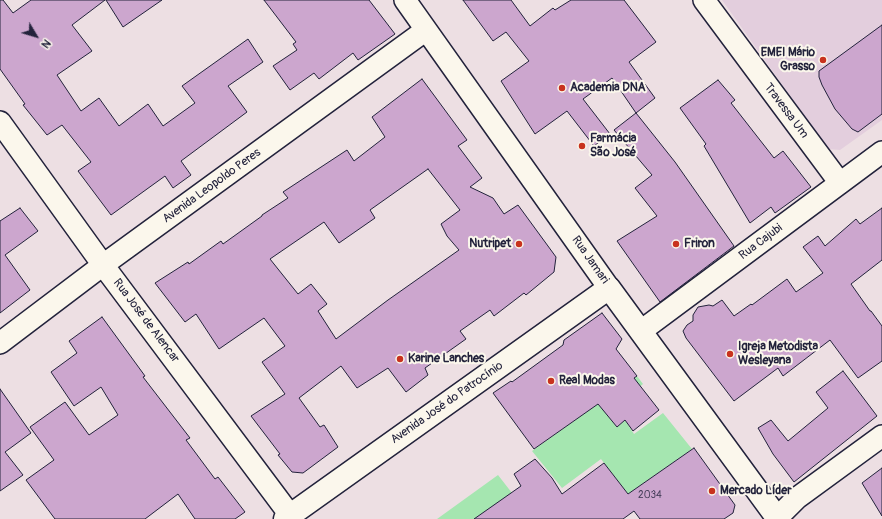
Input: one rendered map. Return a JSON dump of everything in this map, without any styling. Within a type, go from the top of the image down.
[{"type":"street","name":"Rua Jamari","points":[[405,0],[777,519]]},
{"type":"street","name":"Travessa Um","points":[[704,0],[840,183]]},
{"type":"street","name":"Avenida Leopoldo Peres","points":[[0,343],[103,264],[426,30]]},
{"type":"street","name":"Rua José de Alencar","points":[[0,122],[290,518]]},
{"type":"street","name":"Rua Cajubi","points":[[641,331],[882,152]]},
{"type":"street","name":"Avenida José do Patrocínio","points":[[290,518],[610,288]]},
{"type":"street","points":[[777,519],[797,498],[882,436]]},
{"type":"shaded area","name":"EMEI Mário Grasso","points":[[722,0],[882,0],[882,120],[840,150],[828,149]]},
{"type":"green space","points":[[637,376],[643,384],[606,413],[617,427],[625,420],[634,434],[663,413],[692,449],[628,494],[601,459],[562,488],[532,451]]},
{"type":"green space","points":[[498,475],[512,493],[482,519],[437,519]]},
{"type":"building","points":[[0,0],[3,0],[13,13],[31,0],[105,0],[72,25],[92,51],[57,75],[81,111],[99,98],[119,126],[148,104],[163,126],[195,103],[182,86],[248,39],[263,62],[228,86],[247,112],[181,161],[191,175],[173,188],[165,176],[111,215],[78,171],[91,162],[62,125],[47,135],[23,105],[25,104],[0,69]]},
{"type":"building","points":[[106,0],[162,0],[123,27]]},
{"type":"building","points":[[264,0],[369,0],[395,34],[358,60],[353,53],[319,79],[314,73],[290,90],[273,66],[297,50],[293,44],[296,42]]},
{"type":"building","points":[[463,0],[511,0],[530,26],[553,8],[555,10],[571,0],[624,0],[656,42],[629,62],[655,98],[636,113],[612,78],[583,99],[610,134],[594,146],[567,111],[535,134],[501,81],[529,61],[506,32],[493,41]]},
{"type":"building","points":[[882,25],[882,114],[858,132],[852,129],[835,109],[822,85],[819,77],[819,71]]},
{"type":"building","points":[[422,79],[467,140],[458,146],[482,178],[470,187],[493,198],[504,214],[518,205],[556,257],[554,272],[526,295],[524,293],[494,316],[490,310],[460,331],[466,339],[425,368],[428,375],[406,392],[388,368],[357,388],[341,366],[299,398],[320,427],[324,425],[338,447],[303,473],[292,472],[278,455],[280,454],[251,416],[285,394],[262,362],[285,346],[264,318],[219,349],[196,314],[185,322],[155,283],[188,262],[189,264],[221,241],[223,244],[288,198],[283,192],[347,150],[354,161],[385,137],[372,117]],"holes":[[[428,169],[460,210],[441,224],[447,236],[459,250],[336,339],[318,311],[327,304],[311,284],[298,294],[270,259],[324,222],[339,243],[375,218],[370,210]]]},
{"type":"building","points":[[718,80],[735,100],[731,103],[774,158],[783,151],[811,187],[775,213],[771,207],[750,223],[704,146],[706,144],[680,108]]},
{"type":"building","name":"Friron","points":[[636,113],[675,162],[734,246],[660,302],[617,241],[657,216],[635,188],[652,175],[614,130]]},
{"type":"building","points":[[20,208],[38,231],[5,255],[30,290],[0,313],[0,221]]},
{"type":"building","points":[[882,208],[882,260],[851,284],[882,326],[882,361],[858,378],[830,340],[783,376],[778,368],[734,401],[686,338],[683,331],[687,325],[693,321],[693,315],[698,307],[709,305],[713,306],[722,300],[734,316],[751,304],[752,305],[787,279],[796,292],[823,273],[803,247],[818,236],[825,246],[856,219],[860,224]]},
{"type":"building","points":[[602,313],[622,339],[616,349],[637,376],[634,378],[659,410],[633,431],[625,420],[617,427],[598,404],[534,449],[493,393],[511,381],[512,382],[563,345],[564,340]]},
{"type":"building","points":[[102,317],[145,376],[143,377],[190,438],[186,440],[215,479],[218,477],[245,512],[235,519],[195,519],[178,494],[145,519],[55,519],[26,480],[54,460],[30,427],[65,402],[89,435],[118,415],[101,387],[74,406],[51,372],[77,353],[69,341]]},
{"type":"building","points":[[843,371],[877,416],[794,482],[773,454],[758,428],[771,420],[788,441],[828,408],[816,392]]},
{"type":"building","points":[[0,389],[31,433],[5,452],[23,475],[0,491]]},
{"type":"building","points":[[694,448],[735,505],[733,513],[724,519],[640,519],[634,511],[623,519],[474,519],[521,486],[514,474],[535,459],[552,478],[562,494],[604,463],[628,494]]},
{"type":"building","points":[[882,468],[882,516],[862,483]]},
{"type":"place","name":"EMEI Mário Grasso","points":[[823,60]]},
{"type":"place","name":"Academia DNA","points":[[562,88]]},
{"type":"place","name":"Farmácia São José","points":[[582,146]]},
{"type":"place","name":"Nutripet","points":[[519,244]]},
{"type":"place","name":"Friron","points":[[676,244]]},
{"type":"place","name":"Igreja Metodista Wesleyana","points":[[730,354]]},
{"type":"place","name":"Karine Lanches","points":[[400,359]]},
{"type":"place","name":"Real Modas","points":[[551,381]]},
{"type":"place","name":"Mercado Líder","points":[[712,491]]}]
